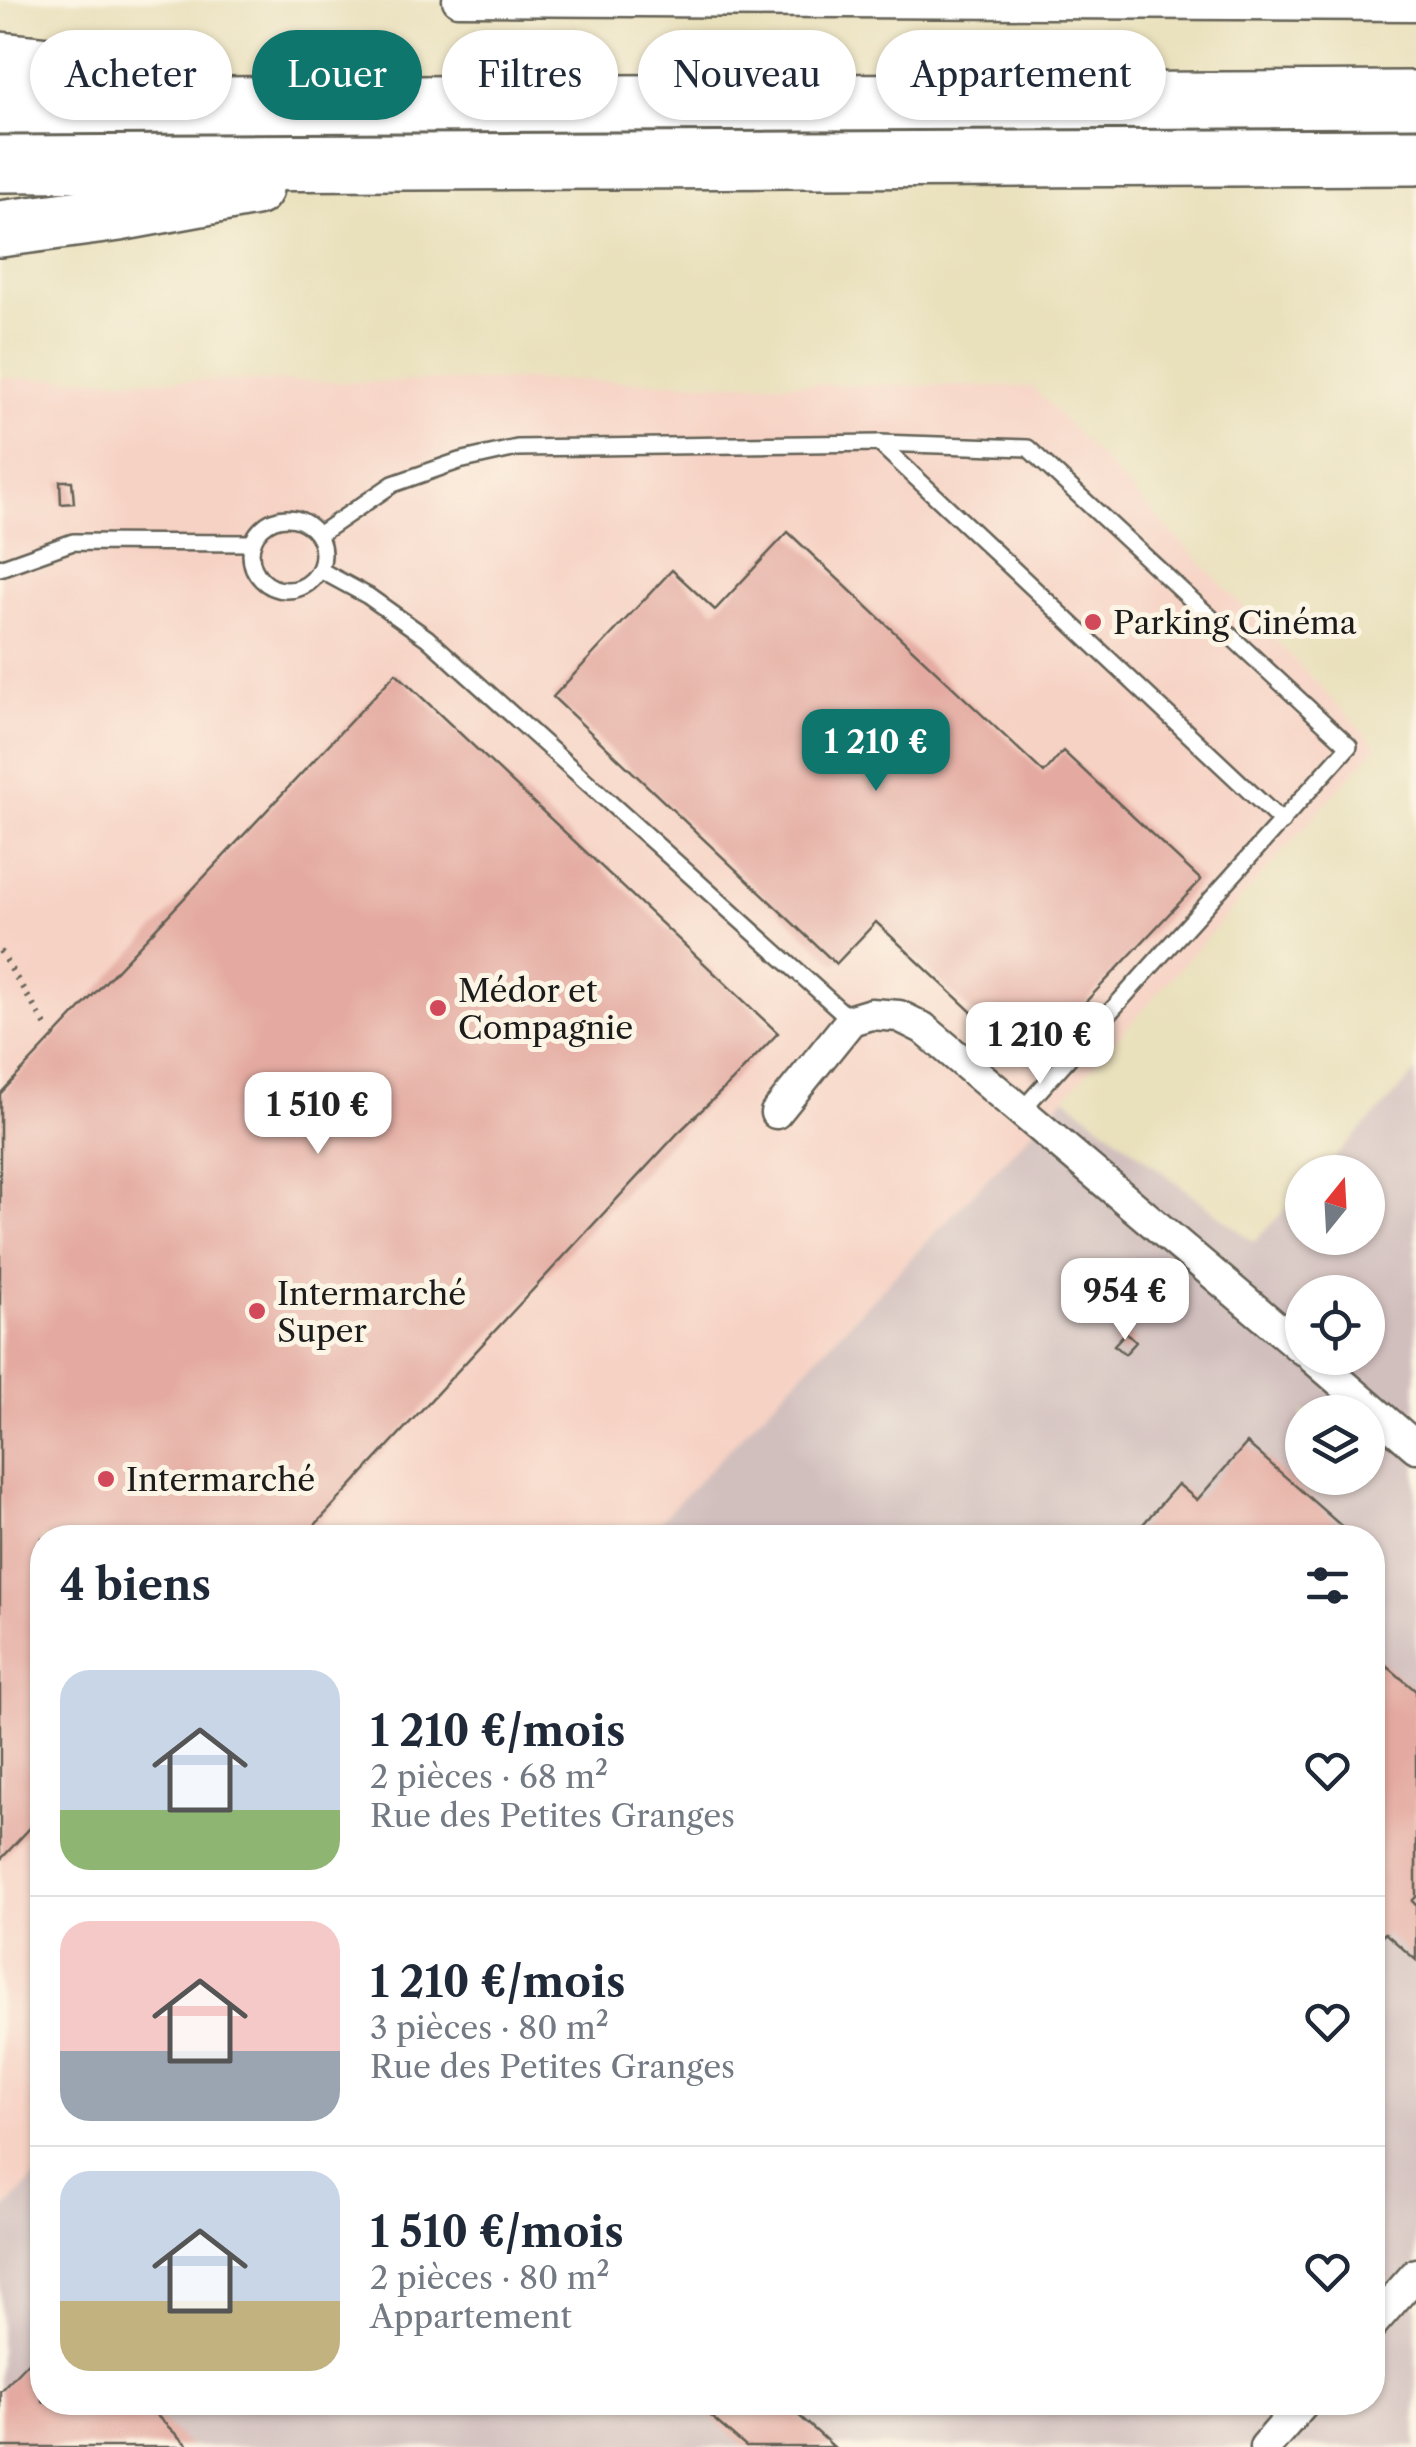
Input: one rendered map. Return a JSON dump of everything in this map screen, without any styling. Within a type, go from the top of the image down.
[{"type":"highway","points":[[0,60],[252,86]]},
{"type":"highway","points":[[422,104],[1416,99]]},
{"type":"highway","points":[[0,106],[252,105]]},
{"type":"highway","points":[[0,164],[1416,157]]},
{"type":"highway","points":[[0,229],[119,213],[391,162]]},
{"type":"street","points":[[458,0],[1416,5]]},
{"type":"street","points":[[776,1112],[851,1020],[872,1014],[899,1016],[923,1028],[1285,1335]]},
{"type":"street","points":[[1332,1375],[1416,1447]]},
{"type":"street","points":[[1385,2309],[1416,2274]]},
{"type":"street","points":[[1265,2447],[1293,2415]]},
{"type":"lane","points":[[879,442],[1282,822]]},
{"type":"lane","points":[[318,535],[393,484],[459,460],[517,448],[879,442],[1028,448],[1349,746],[1021,1111]]},
{"type":"lane","points":[[296,519],[308,524],[318,535],[324,558],[310,582],[296,589],[280,590],[266,584],[256,573],[251,558],[253,543],[270,522],[296,519]]},
{"type":"lane","points":[[0,568],[73,542],[253,543]]},
{"type":"lane","points":[[320,570],[368,596],[427,638],[851,1020]]},
{"type":"path","points":[[0,951],[48,1031]]},
{"type":"shaded area","points":[[0,378],[1032,387],[1377,746],[1065,1097],[656,1525],[30,1525],[30,2183],[0,2215]]},
{"type":"shaded area","points":[[1416,1073],[1416,2447],[0,2447],[0,2215],[30,2183],[30,2415],[1385,2415],[1385,1525],[656,1525],[1065,1097],[1254,1242],[1285,1210],[1285,1255],[1385,1255],[1385,1155],[1337,1155]]},
{"type":"building","points":[[60,481],[72,481],[74,503],[61,504]]},
{"type":"building","points":[[788,532],[1044,773],[1063,751],[1201,880],[1027,1064],[876,922],[836,964],[553,697],[672,570],[715,610]]},
{"type":"building","name":"Intermarché Super","points":[[396,673],[778,1033],[679,1132],[315,1525],[30,1525],[30,1828],[0,1860],[0,1094]]},
{"type":"building","points":[[1126,1332],[1136,1342],[1125,1354],[1114,1345]]},
{"type":"building","points":[[1247,1443],[1285,1476],[1285,1495],[1306,1495],[1340,1525],[1142,1525],[1178,1484],[1197,1500]]},
{"type":"building","points":[[1385,1664],[1416,1691],[1416,1897],[1412,1901],[1416,1905],[1416,1960],[1385,1933]]},
{"type":"building","points":[[30,2360],[30,2415],[156,2415],[189,2447],[0,2447],[0,2391]]},
{"type":"building","points":[[798,2415],[834,2447],[746,2447],[710,2416]]},
{"type":"place","name":"Parking Cinéma","points":[[1093,622]]},
{"type":"place","name":"Médor et Compagnie","points":[[438,1008]]},
{"type":"place","name":"Intermarché Super","points":[[257,1311]]},
{"type":"place","name":"Intermarché","points":[[106,1479]]}]
